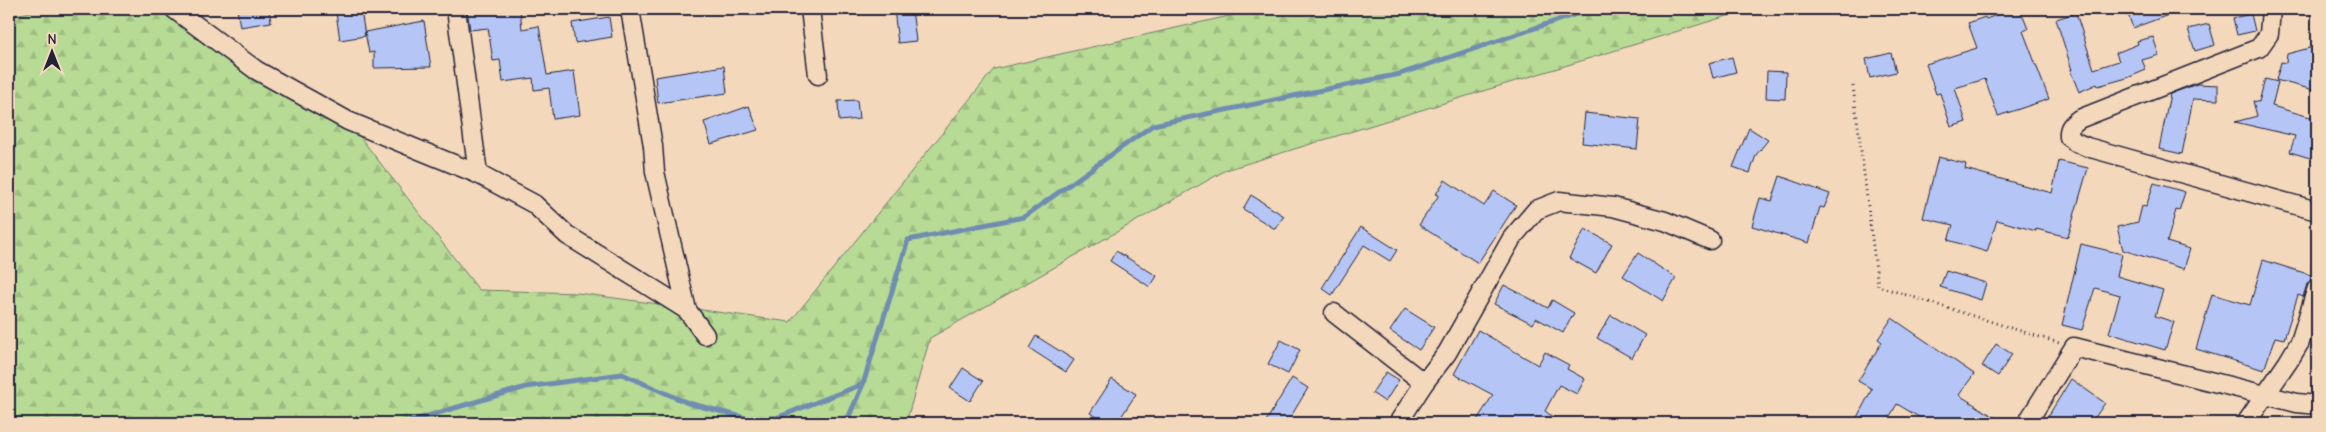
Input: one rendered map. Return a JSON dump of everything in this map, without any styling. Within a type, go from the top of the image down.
[{"type":"street","points":[[174,9],[256,70],[348,121],[478,174],[534,204],[567,234],[688,310]]},
{"type":"street","points":[[456,9],[478,174]]},
{"type":"street","points":[[630,9],[653,146],[655,172],[688,310],[705,335]]},
{"type":"street","points":[[810,9],[818,75]]},
{"type":"street","points":[[2271,9],[2269,34],[2259,48],[2079,119],[2072,124],[2069,137],[2074,142],[2087,147],[2317,211]]},
{"type":"street","points":[[1398,423],[1424,383],[1438,367],[1512,238],[1536,210],[1558,201],[1613,207],[1665,221],[1710,240]]},
{"type":"street","points":[[2246,423],[2300,342],[2317,288]]},
{"type":"street","points":[[1334,313],[1424,383]]},
{"type":"street","points":[[2027,423],[2074,347],[2297,403],[2317,405]]},
{"type":"path","points":[[1853,86],[1878,286],[2074,347]]},
{"type":"green space","points":[[47,9],[172,9],[357,133],[479,290],[578,293],[790,322],[994,69],[1260,9],[1750,9],[1226,170],[930,338],[906,423],[9,423],[9,16]]},
{"type":"building","points":[[237,9],[269,9],[271,22],[240,27]]},
{"type":"building","points":[[467,9],[520,9],[522,29],[539,26],[547,75],[574,71],[580,115],[553,119],[549,88],[534,90],[533,78],[503,82],[500,60],[493,61],[488,28],[470,30]]},
{"type":"building","points":[[894,9],[912,9],[916,41],[898,43]]},
{"type":"building","points":[[2013,9],[2020,9],[2028,29],[2023,31],[2049,99],[1998,116],[1985,79],[1955,88],[1966,122],[1951,127],[1940,93],[1936,94],[1926,64],[1977,48],[1968,23],[1985,17],[1986,19]]},
{"type":"building","points":[[2126,9],[2182,9],[2182,10],[2133,28]]},
{"type":"building","points":[[361,10],[365,36],[340,40],[336,13]]},
{"type":"building","points":[[2076,13],[2094,69],[2119,61],[2116,53],[2138,44],[2137,41],[2153,37],[2159,55],[2142,60],[2146,70],[2127,78],[2098,86],[2097,84],[2079,92],[2070,70],[2072,70],[2056,19]]},
{"type":"building","points":[[2251,14],[2255,31],[2237,35],[2233,18]]},
{"type":"building","points":[[609,17],[612,37],[575,43],[572,23]]},
{"type":"building","points":[[424,21],[431,67],[374,68],[374,52],[369,53],[365,32]]},
{"type":"building","points":[[2209,24],[2215,45],[2195,51],[2188,29]]},
{"type":"building","points":[[2317,46],[2317,91],[2276,80],[2281,62],[2286,63],[2287,54]]},
{"type":"building","points":[[1891,53],[1896,72],[1870,78],[1866,59]]},
{"type":"building","points":[[1732,57],[1736,72],[1713,78],[1709,63]]},
{"type":"building","points":[[724,66],[727,93],[658,103],[655,77]]},
{"type":"building","points":[[1767,71],[1786,72],[1785,99],[1766,98]]},
{"type":"building","points":[[2265,79],[2278,82],[2272,106],[2317,119],[2317,160],[2290,152],[2295,136],[2235,122],[2257,116],[2253,101],[2259,102]]},
{"type":"building","points":[[2197,84],[2218,85],[2218,100],[2193,99],[2182,154],[2159,149],[2170,94]]},
{"type":"building","points":[[857,100],[859,119],[839,121],[838,101]]},
{"type":"building","points":[[749,106],[758,130],[711,144],[704,122]]},
{"type":"building","points":[[1585,113],[1640,119],[1637,149],[1582,143]]},
{"type":"building","points":[[1749,128],[1768,140],[1756,155],[1750,173],[1733,167]]},
{"type":"building","points":[[1938,157],[1966,164],[1965,169],[2052,193],[2059,161],[2088,168],[2068,237],[2036,229],[2036,231],[1997,220],[1987,252],[1948,240],[1953,225],[1923,218]]},
{"type":"building","points":[[1780,176],[1830,194],[1824,208],[1820,207],[1809,243],[1752,226],[1760,198],[1772,201]]},
{"type":"building","points":[[1445,180],[1484,206],[1494,191],[1516,205],[1478,263],[1419,225],[1439,195],[1436,194]]},
{"type":"building","points":[[2154,183],[2185,192],[2179,211],[2176,210],[2167,242],[2190,249],[2184,269],[2123,250],[2117,227],[2138,222],[2142,206],[2146,207]]},
{"type":"building","points":[[1251,195],[1284,216],[1275,229],[1243,209]]},
{"type":"building","points":[[1361,227],[1397,250],[1390,261],[1364,245],[1332,295],[1322,288]]},
{"type":"building","points":[[1585,229],[1612,244],[1596,273],[1569,258]]},
{"type":"building","points":[[2081,244],[2122,254],[2117,276],[2163,290],[2155,316],[2174,322],[2165,350],[2109,333],[2120,295],[2095,288],[2082,330],[2062,325]]},
{"type":"building","points":[[1116,251],[1157,276],[1150,287],[1110,261]]},
{"type":"building","points":[[1638,253],[1676,278],[1663,301],[1623,276]]},
{"type":"building","points":[[2263,260],[2314,276],[2307,284],[2303,297],[2298,295],[2284,339],[2275,337],[2264,370],[2196,349],[2212,294],[2250,305]]},
{"type":"building","points":[[1946,271],[1986,283],[1981,300],[1940,287]]},
{"type":"building","points":[[1504,285],[1548,308],[1552,300],[1574,313],[1563,333],[1536,318],[1533,324],[1494,304]]},
{"type":"building","points":[[1405,309],[1434,327],[1419,350],[1390,331]]},
{"type":"building","points":[[1611,315],[1645,335],[1632,358],[1597,338]]},
{"type":"building","points":[[1892,318],[1974,374],[1959,395],[2004,423],[1929,423],[1897,404],[1886,423],[1854,423],[1872,389],[1858,381],[1882,342],[1878,339]]},
{"type":"building","points":[[1478,330],[1538,365],[1545,352],[1569,365],[1567,369],[1585,379],[1577,394],[1559,385],[1545,411],[1561,423],[1475,423],[1493,395],[1454,374]]},
{"type":"building","points":[[1036,336],[1074,360],[1066,372],[1029,348]]},
{"type":"building","points":[[1281,340],[1300,350],[1288,374],[1268,364]]},
{"type":"building","points":[[1996,344],[2012,354],[1998,376],[1982,366]]},
{"type":"building","points":[[963,368],[983,381],[970,401],[950,388]]},
{"type":"building","points":[[1386,372],[1399,380],[1385,402],[1372,393]]},
{"type":"building","points":[[1292,378],[1308,388],[1287,423],[1265,423]]},
{"type":"building","points":[[1112,379],[1136,394],[1117,423],[1107,423],[1090,413]]},
{"type":"building","points":[[2071,379],[2105,403],[2091,423],[2044,423]]},
{"type":"waterway","points":[[846,423],[863,384],[908,240],[1024,217],[1153,125],[1400,74],[1591,9]]},
{"type":"waterway","points":[[404,423],[526,387],[622,374],[688,403],[746,418],[776,418],[863,384]]}]
